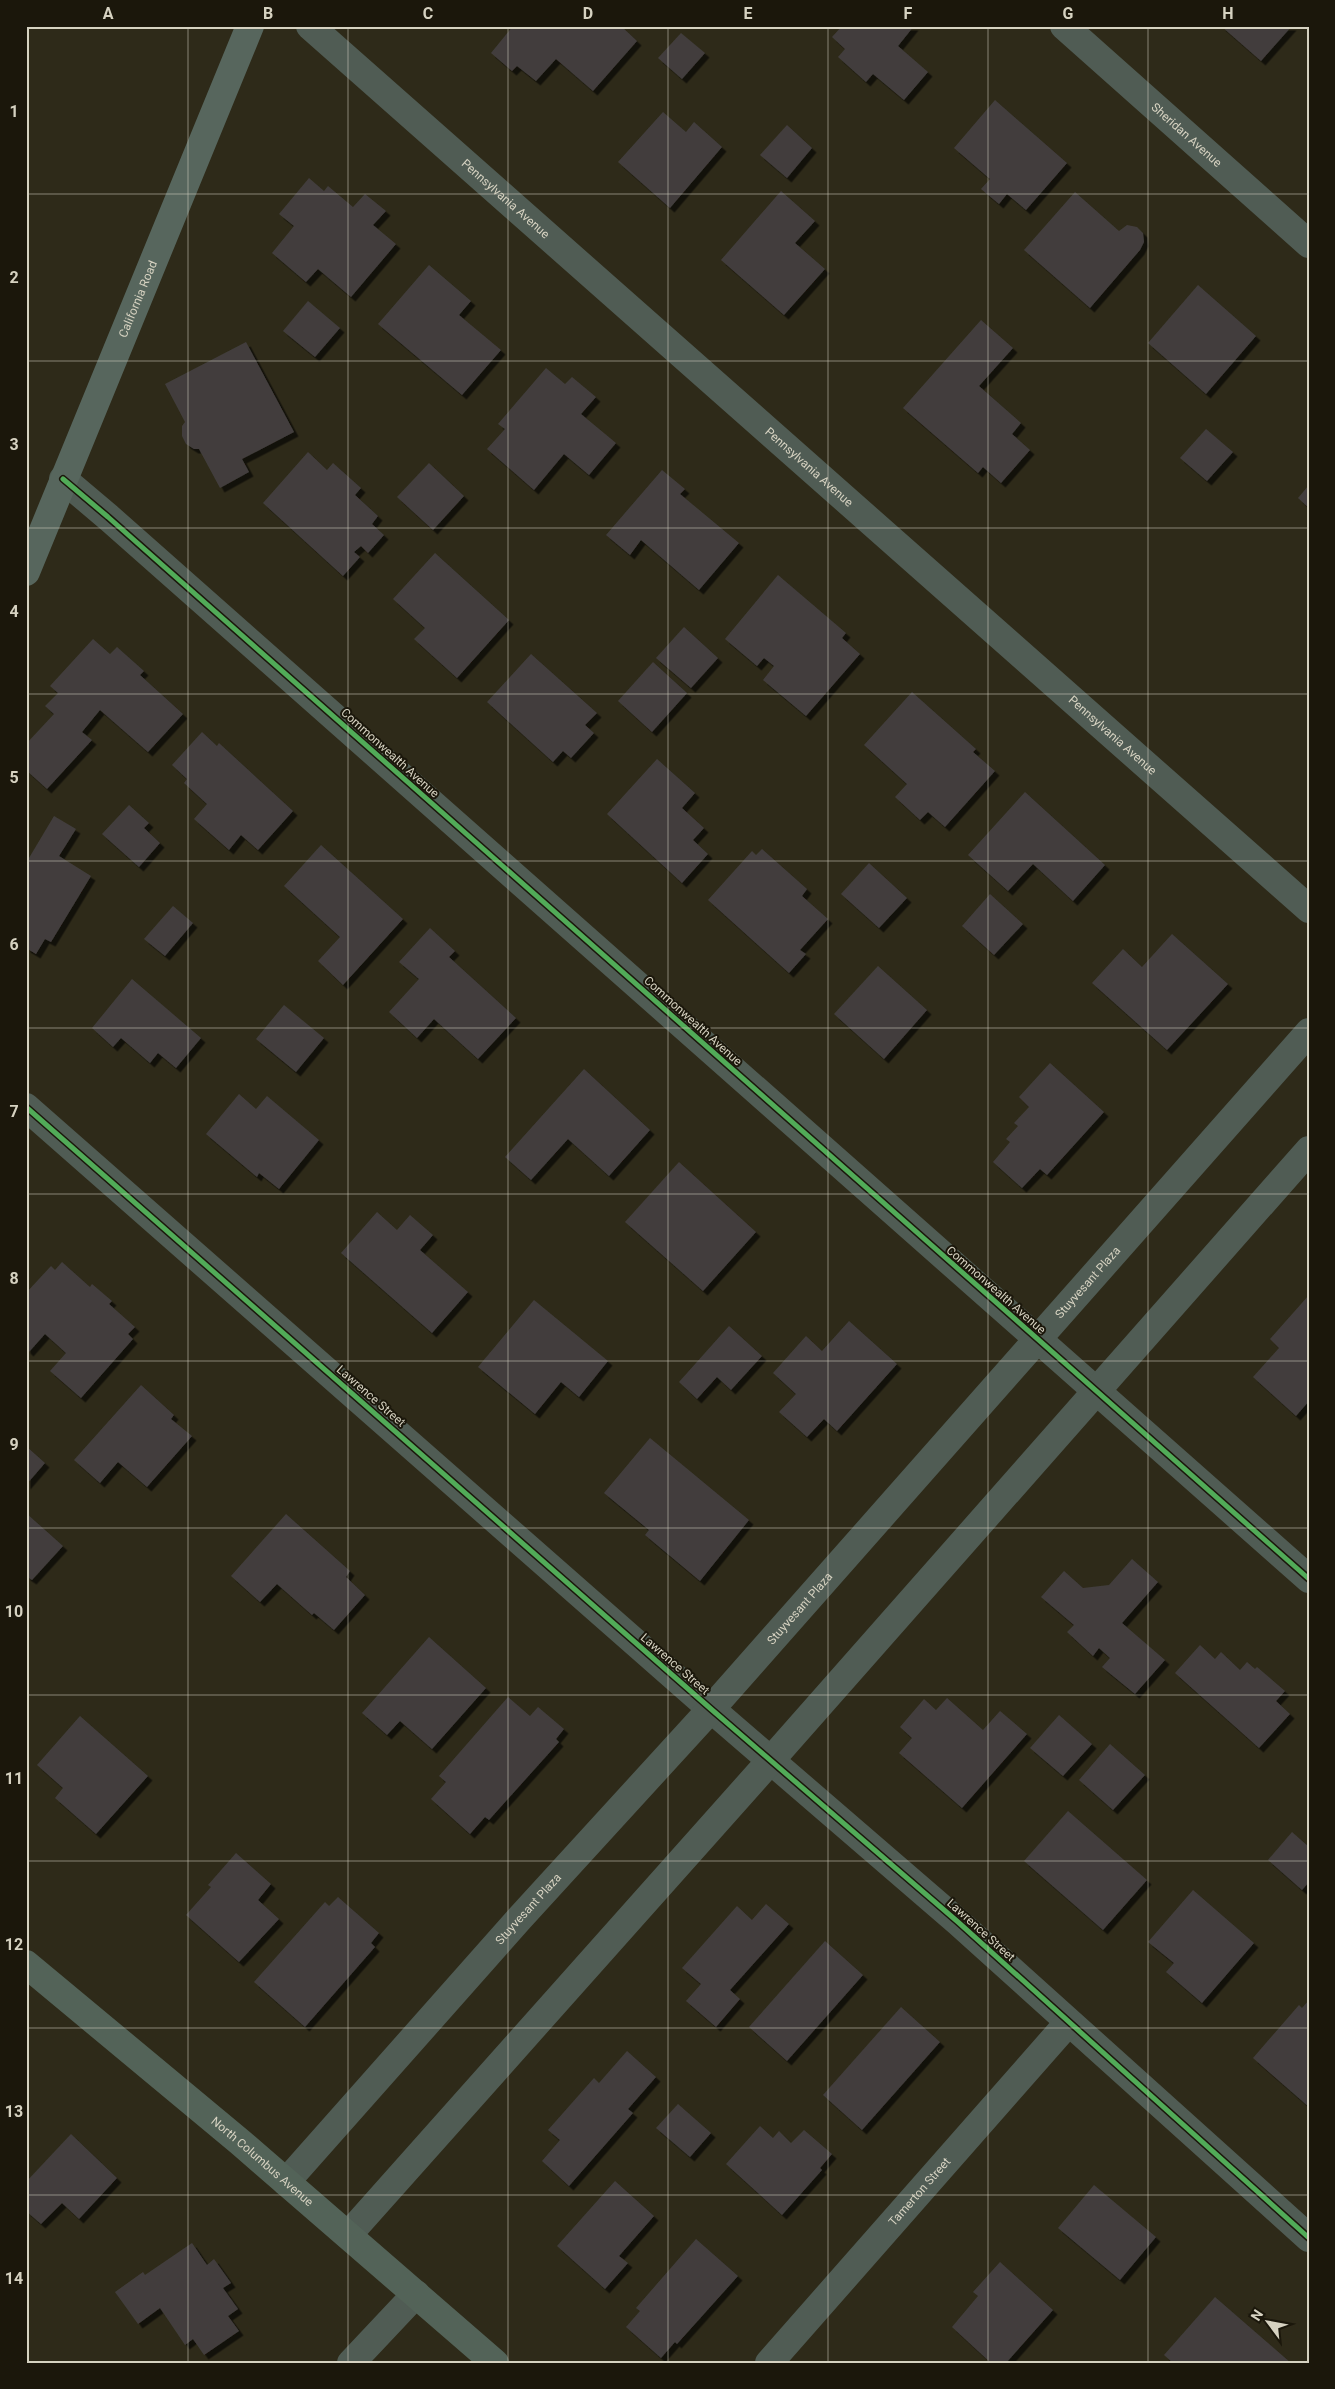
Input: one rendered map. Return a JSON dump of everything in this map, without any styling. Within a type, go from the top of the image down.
[{"type":"main road","name":"California Road","points":[[26,572],[250,26]]},
{"type":"main road","name":"North Columbus Avenue","points":[[26,1964],[286,2182],[495,2363]]},
{"type":"street","name":"Pennsylvania Avenue","points":[[310,26],[1309,909]]},
{"type":"street","name":"Sheridan Avenue","points":[[1064,26],[1309,244]]},
{"type":"street","name":"Commonwealth Avenue","points":[[63,480],[108,517],[1309,1579]]},
{"type":"street","name":"Stuyvesant Plaza","points":[[286,2182],[519,1919],[711,1709],[1309,1032]]},
{"type":"street","name":"Lawrence Street","points":[[26,1107],[711,1709],[958,1922],[1309,2238]]},
{"type":"street","points":[[348,2235],[771,1760],[1309,1150]]},
{"type":"street","name":"Tamerton Street","points":[[769,2363],[1068,2023]]},
{"type":"street","points":[[351,2363],[416,2294]]},
{"type":"building","points":[[513,26],[621,26],[637,41],[593,91],[556,59],[536,81],[517,66],[512,71],[491,53]]},
{"type":"building","points":[[842,26],[914,26],[898,46],[928,72],[904,100],[873,74],[866,82],[838,57],[845,49],[832,37]]},
{"type":"building","points":[[1221,26],[1292,26],[1261,61]]},
{"type":"building","points":[[681,33],[705,53],[682,79],[658,58]]},
{"type":"building","points":[[995,100],[1067,163],[1026,210],[1007,194],[999,204],[981,189],[990,179],[954,148]]},
{"type":"building","points":[[663,112],[686,132],[694,122],[722,147],[670,208],[618,162]]},
{"type":"building","points":[[787,125],[812,148],[787,178],[760,155]]},
{"type":"building","points":[[309,178],[324,191],[328,186],[353,207],[365,194],[386,211],[373,225],[396,244],[351,297],[318,269],[306,282],[272,253],[294,226],[279,214]]},
{"type":"building","points":[[781,191],[815,221],[795,243],[825,269],[784,315],[721,260]]},
{"type":"building","points":[[1075,192],[1119,231],[1127,225],[1137,227],[1143,233],[1144,242],[1140,250],[1090,308],[1024,250]]},
{"type":"building","points":[[429,265],[471,301],[459,315],[501,350],[462,395],[378,324]]},
{"type":"building","points":[[1198,285],[1256,336],[1206,394],[1148,343]]},
{"type":"building","points":[[308,301],[340,328],[315,357],[283,331]]},
{"type":"building","points":[[981,320],[1013,348],[979,386],[1021,423],[1012,434],[1030,450],[1001,483],[983,467],[978,473],[903,408]]},
{"type":"building","points":[[246,342],[294,432],[242,459],[249,472],[220,488],[199,449],[194,449],[186,444],[182,436],[182,426],[185,422],[165,384]]},
{"type":"building","points":[[546,368],[565,384],[572,377],[596,397],[581,414],[616,443],[589,475],[564,454],[534,490],[487,449],[505,429],[498,424]]},
{"type":"building","points":[[1206,429],[1233,452],[1207,481],[1180,458]]},
{"type":"building","points":[[308,452],[327,470],[333,463],[361,488],[355,495],[378,516],[372,524],[384,535],[368,553],[361,546],[354,552],[360,557],[343,576],[263,503]]},
{"type":"building","points":[[429,463],[464,496],[433,530],[397,497]]},
{"type":"building","points":[[662,470],[685,489],[680,494],[739,543],[699,590],[641,540],[630,555],[606,535]]},
{"type":"building","points":[[1309,485],[1309,508],[1298,498]]},
{"type":"building","points":[[435,553],[509,620],[457,678],[414,639],[425,628],[393,599]]},
{"type":"building","points":[[778,575],[846,633],[842,638],[860,654],[806,716],[763,680],[774,666],[764,658],[757,666],[725,639]]},
{"type":"building","points":[[684,627],[718,658],[691,688],[656,658]]},
{"type":"building","points":[[93,639],[110,654],[117,647],[144,671],[140,675],[183,714],[148,752],[100,710],[82,732],[92,740],[47,789],[26,770],[26,744],[54,714],[45,706],[58,693],[50,686]]},
{"type":"building","points":[[531,654],[597,713],[585,725],[594,733],[571,758],[563,751],[553,762],[487,702]]},
{"type":"building","points":[[653,662],[687,693],[652,732],[618,701]]},
{"type":"building","points":[[912,692],[976,749],[973,752],[995,771],[945,827],[928,812],[920,820],[895,797],[907,784],[864,745]]},
{"type":"building","points":[[202,732],[217,746],[219,743],[293,811],[258,850],[241,835],[229,850],[194,819],[207,804],[184,783],[187,779],[172,765]]},
{"type":"building","points":[[657,759],[695,793],[682,808],[704,828],[693,840],[708,854],[682,883],[607,814]]},
{"type":"building","points":[[1025,792],[1105,865],[1073,901],[1033,864],[1008,891],[968,855]]},
{"type":"building","points":[[129,805],[149,823],[144,828],[160,843],[139,867],[102,834]]},
{"type":"building","points":[[54,816],[76,829],[59,856],[91,876],[51,942],[45,939],[36,954],[26,948],[26,863]]},
{"type":"building","points":[[321,845],[403,919],[343,985],[318,961],[340,937],[284,886]]},
{"type":"building","points":[[762,849],[807,889],[802,896],[828,919],[800,950],[806,954],[789,973],[708,900],[752,851],[756,855]]},
{"type":"building","points":[[869,863],[907,898],[879,928],[841,894]]},
{"type":"building","points":[[990,894],[1023,924],[994,955],[962,926]]},
{"type":"building","points":[[173,906],[193,923],[165,956],[144,939]]},
{"type":"building","points":[[430,928],[455,951],[449,957],[516,1018],[478,1059],[434,1019],[417,1038],[389,1012],[419,979],[399,962]]},
{"type":"building","points":[[1172,934],[1228,984],[1167,1050],[1092,983],[1123,949],[1142,967]]},
{"type":"building","points":[[878,966],[927,1010],[884,1059],[834,1014]]},
{"type":"building","points":[[132,979],[201,1038],[176,1068],[158,1053],[150,1063],[121,1038],[113,1047],[92,1028]]},
{"type":"building","points":[[284,1005],[324,1038],[296,1072],[256,1039]]},
{"type":"building","points":[[1050,1063],[1104,1112],[1047,1175],[1040,1169],[1022,1188],[993,1162],[1010,1142],[1006,1139],[1018,1126],[1014,1123],[1029,1107],[1019,1097]]},
{"type":"building","points":[[584,1069],[650,1130],[609,1176],[568,1139],[531,1180],[505,1157]]},
{"type":"building","points":[[239,1094],[256,1109],[267,1096],[319,1140],[279,1189],[259,1173],[257,1177],[206,1134]]},
{"type":"building","points":[[679,1162],[756,1232],[703,1291],[625,1222]]},
{"type":"building","points":[[377,1212],[397,1230],[410,1215],[433,1235],[420,1250],[468,1292],[432,1333],[341,1253]]},
{"type":"building","points":[[62,1262],[90,1287],[92,1284],[112,1301],[109,1304],[135,1327],[128,1334],[133,1339],[81,1398],[50,1371],[66,1353],[45,1334],[29,1352],[26,1349],[26,1293],[51,1266],[55,1270]]},
{"type":"building","points":[[1309,1295],[1309,1401],[1296,1416],[1253,1377],[1279,1348],[1270,1339]]},
{"type":"building","points":[[534,1300],[608,1361],[579,1397],[561,1382],[535,1414],[478,1367]]},
{"type":"building","points":[[849,1321],[897,1364],[837,1431],[824,1419],[807,1437],[779,1412],[796,1394],[773,1373],[806,1336],[822,1351]]},
{"type":"building","points":[[729,1326],[762,1356],[731,1390],[717,1377],[697,1399],[679,1382]]},
{"type":"building","points":[[141,1385],[174,1415],[171,1419],[192,1436],[147,1487],[118,1462],[100,1483],[74,1460]]},
{"type":"building","points":[[650,1438],[749,1520],[700,1581],[645,1535],[649,1530],[604,1493]]},
{"type":"building","points":[[26,1446],[45,1463],[26,1485]]},
{"type":"building","points":[[26,1513],[63,1546],[32,1580],[26,1576]]},
{"type":"building","points":[[286,1514],[350,1571],[346,1577],[365,1595],[334,1630],[314,1613],[312,1615],[277,1584],[260,1602],[231,1576]]},
{"type":"building","points":[[1132,1559],[1158,1582],[1122,1623],[1165,1660],[1135,1694],[1102,1667],[1110,1658],[1099,1648],[1093,1656],[1067,1632],[1074,1625],[1041,1597],[1064,1571],[1083,1588],[1109,1585]]},
{"type":"building","points":[[429,1637],[486,1688],[432,1749],[400,1721],[387,1735],[362,1713]]},
{"type":"building","points":[[1200,1645],[1215,1659],[1221,1652],[1240,1670],[1247,1662],[1255,1669],[1257,1667],[1285,1691],[1276,1701],[1290,1714],[1259,1748],[1175,1673]]},
{"type":"building","points":[[508,1697],[530,1716],[538,1707],[564,1729],[556,1739],[559,1742],[489,1820],[485,1817],[470,1834],[431,1799],[446,1782],[439,1776]]},
{"type":"building","points":[[947,1698],[983,1730],[1000,1711],[1027,1734],[962,1808],[899,1753],[912,1738],[900,1727],[924,1699],[936,1710]]},
{"type":"building","points":[[1059,1715],[1092,1744],[1063,1776],[1030,1748]]},
{"type":"building","points":[[80,1716],[148,1776],[96,1834],[55,1798],[63,1788],[37,1765]]},
{"type":"building","points":[[1110,1744],[1145,1775],[1113,1810],[1079,1780]]},
{"type":"building","points":[[1068,1811],[1147,1880],[1103,1930],[1024,1861]]},
{"type":"building","points":[[1292,1832],[1309,1847],[1309,1882],[1302,1890],[1268,1860]]},
{"type":"building","points":[[236,1853],[271,1884],[258,1900],[279,1919],[239,1962],[186,1915],[211,1887],[208,1885]]},
{"type":"building","points":[[1193,1890],[1254,1943],[1202,2003],[1166,1972],[1174,1963],[1148,1942]]},
{"type":"building","points":[[338,1897],[379,1933],[371,1943],[375,1947],[305,2027],[254,1982],[325,1902],[329,1906]]},
{"type":"building","points":[[766,1904],[789,1924],[730,1990],[740,1999],[716,2027],[686,2001],[701,1984],[682,1968],[737,1906],[752,1920]]},
{"type":"building","points":[[825,1941],[863,1975],[787,2061],[749,2027]]},
{"type":"building","points":[[1309,2000],[1309,2107],[1253,2058],[1299,2005],[1302,2008]]},
{"type":"building","points":[[901,2007],[940,2042],[862,2130],[823,2095]]},
{"type":"building","points":[[627,2051],[656,2077],[628,2109],[633,2113],[569,2186],[542,2161],[560,2140],[548,2130],[594,2078],[599,2083]]},
{"type":"building","points":[[678,2104],[711,2133],[690,2157],[656,2128]]},
{"type":"building","points":[[760,2126],[773,2138],[779,2131],[791,2143],[804,2130],[832,2154],[820,2168],[822,2170],[782,2215],[726,2164]]},
{"type":"building","points":[[71,2134],[117,2178],[79,2219],[62,2203],[41,2224],[26,2211],[26,2182]]},
{"type":"building","points":[[615,2181],[654,2216],[619,2256],[628,2263],[605,2289],[557,2246]]},
{"type":"building","points":[[1094,2185],[1156,2237],[1120,2280],[1058,2228]]},
{"type":"building","points":[[696,2239],[738,2276],[677,2344],[675,2342],[661,2358],[626,2327],[640,2311],[636,2308]]},
{"type":"building","points":[[192,2243],[207,2265],[214,2259],[231,2283],[223,2288],[238,2309],[228,2316],[239,2331],[204,2355],[193,2339],[185,2345],[160,2308],[138,2324],[115,2292],[143,2272],[145,2275]]},
{"type":"building","points":[[1000,2262],[1053,2310],[1006,2363],[991,2363],[952,2327],[978,2296],[973,2292]]},
{"type":"building","points":[[1215,2297],[1291,2363],[1173,2363],[1164,2355]]},
{"type":"cycle path","points":[[63,479],[1309,1579]]},
{"type":"cycle path","points":[[26,1107],[711,1709],[958,1922],[1309,2238]]}]
